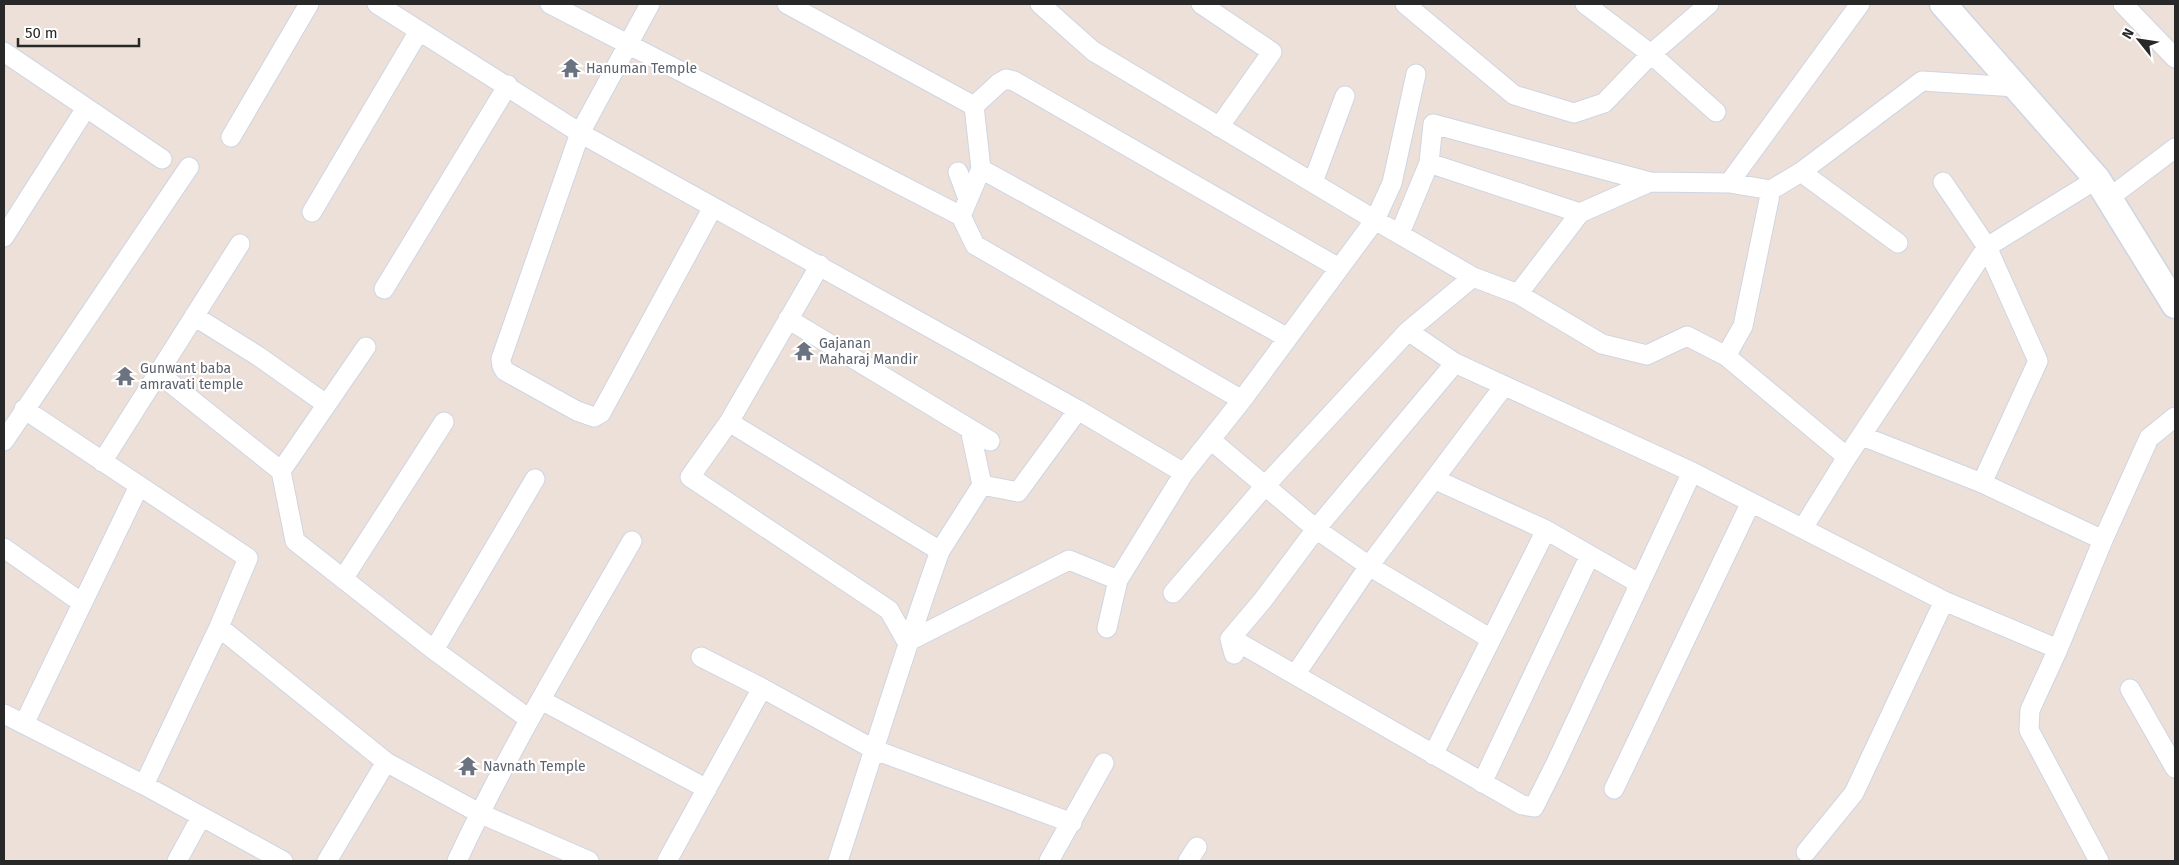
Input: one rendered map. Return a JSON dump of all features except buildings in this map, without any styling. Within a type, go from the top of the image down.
[{"type":"street","points":[[231,137],[308,4]]},
{"type":"street","points":[[377,4],[508,85],[580,133],[1078,410],[1184,473]]},
{"type":"street","points":[[550,4],[627,44],[965,207]]},
{"type":"street","points":[[650,4],[580,133],[501,359],[505,371],[587,416],[594,417],[601,413],[713,207]]},
{"type":"street","points":[[787,4],[974,106]]},
{"type":"street","points":[[1040,4],[1093,51],[1473,277],[1518,294],[1602,344],[1647,355],[1687,336],[1726,356],[1847,457]]},
{"type":"street","points":[[1201,4],[1272,52],[1220,127]]},
{"type":"street","points":[[1405,4],[1514,95],[1574,112],[1604,103],[1651,54],[1709,4]]},
{"type":"street","points":[[1585,4],[1651,54],[1716,112]]},
{"type":"street","points":[[1729,183],[1860,4]]},
{"type":"street","points":[[1943,4],[2103,189],[2175,305]]},
{"type":"street","points":[[2123,4],[2175,58]]},
{"type":"street","points":[[312,212],[419,31]]},
{"type":"street","points":[[4,52],[162,159]]},
{"type":"street","points":[[1107,628],[1118,580],[1184,473],[1242,400],[1375,220],[1392,183],[1416,74]]},
{"type":"street","points":[[974,106],[998,83],[1006,79],[1014,81],[1339,268]]},
{"type":"street","points":[[1400,233],[1429,163],[1433,124],[1650,182],[1729,183],[1772,190],[1801,172],[1922,81],[2016,87]]},
{"type":"street","points":[[384,289],[508,85]]},
{"type":"street","points":[[1313,182],[1345,96]]},
{"type":"street","points":[[965,207],[981,170],[974,106]]},
{"type":"street","points":[[4,237],[86,108]]},
{"type":"street","points":[[1803,528],[1847,457],[1987,247],[2103,189],[2175,148]]},
{"type":"street","points":[[1429,163],[1580,214]]},
{"type":"street","points":[[4,441],[189,167]]},
{"type":"street","points":[[981,170],[1288,338]]},
{"type":"street","points":[[958,172],[975,245],[1242,400]]},
{"type":"street","points":[[1801,172],[1898,243]]},
{"type":"street","points":[[1518,294],[1580,214],[1650,182]]},
{"type":"street","points":[[1943,182],[1987,247],[2038,360],[1982,483]]},
{"type":"street","points":[[1726,356],[1743,326],[1772,190]]},
{"type":"street","points":[[102,462],[240,244]]},
{"type":"street","points":[[820,265],[729,422],[690,477],[889,610],[903,655]]},
{"type":"street","points":[[1173,593],[1264,487],[1408,331],[1473,277]]},
{"type":"street","points":[[194,316],[258,356],[326,404]]},
{"type":"street","points":[[788,319],[990,441]]},
{"type":"street","points":[[1408,331],[1455,363],[1692,472],[1944,601],[2058,649]]},
{"type":"street","points":[[281,471],[366,347]]},
{"type":"street","points":[[1455,363],[1316,529],[1263,600],[1230,639],[1238,650],[1295,675],[1522,805],[1534,807],[1692,472]]},
{"type":"street","points":[[158,373],[281,471],[294,541],[434,650],[529,720]]},
{"type":"street","points":[[1295,675],[1369,566],[1504,386]]},
{"type":"street","points":[[24,409],[248,558],[219,627],[144,785]]},
{"type":"street","points":[[982,485],[1018,492],[1078,410]]},
{"type":"street","points":[[2099,861],[2030,730],[2030,710],[2149,438],[2175,417]]},
{"type":"street","points":[[343,579],[444,422]]},
{"type":"street","points":[[729,422],[940,551]]},
{"type":"street","points":[[842,860],[903,655],[940,551],[982,485],[970,429]]},
{"type":"street","points":[[1862,436],[1982,483],[2103,540]]},
{"type":"street","points":[[1211,440],[1264,487],[1316,529],[1369,566],[1491,638]]},
{"type":"street","points":[[434,650],[535,479]]},
{"type":"street","points":[[1434,479],[1546,530],[1640,584]]},
{"type":"street","points":[[24,724],[139,486]]},
{"type":"street","points":[[1614,789],[1750,502]]},
{"type":"street","points":[[1433,755],[1546,530]]},
{"type":"street","points":[[457,861],[479,813],[529,720],[632,541]]},
{"type":"street","points":[[4,548],[82,603]]},
{"type":"street","points":[[1482,783],[1590,555]]},
{"type":"street","points":[[903,655],[1069,560],[1118,580]]},
{"type":"street","points":[[1806,852],[1854,793],[1944,601]]},
{"type":"street","points":[[219,627],[386,762],[479,813],[589,861]]},
{"type":"street","points":[[701,657],[875,750],[1072,823]]},
{"type":"street","points":[[667,861],[762,688]]},
{"type":"street","points":[[2130,689],[2175,768]]},
{"type":"street","points":[[541,700],[707,789]]},
{"type":"street","points":[[4,714],[144,785],[283,861]]},
{"type":"street","points":[[327,861],[386,762]]},
{"type":"street","points":[[1049,861],[1104,763]]},
{"type":"street","points":[[177,861],[201,817]]},
{"type":"place","name":"Hanuman Temple","points":[[571,68]]},
{"type":"place","name":"Gajanan Maharaj Mandir","points":[[804,351]]},
{"type":"place","name":"Gunwant baba amravati temple","points":[[125,376]]},
{"type":"place","name":"Navnath Temple","points":[[468,766]]}]
